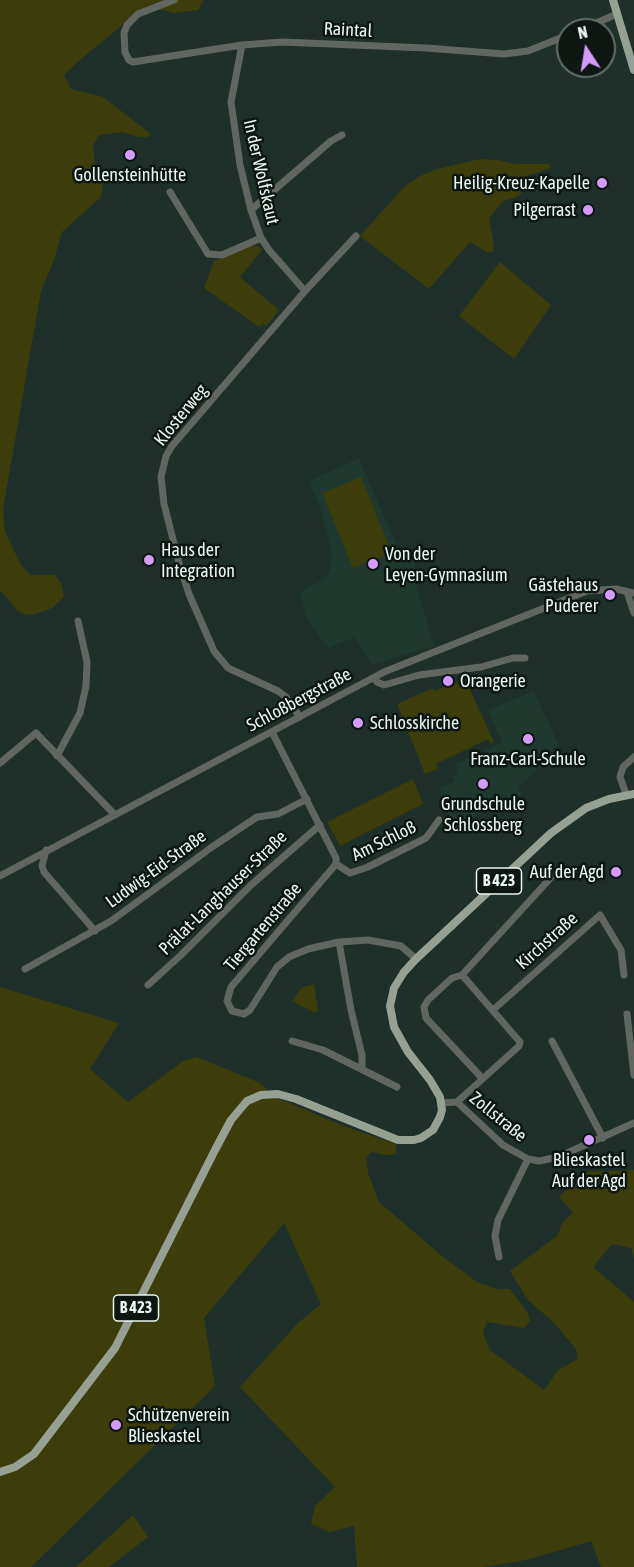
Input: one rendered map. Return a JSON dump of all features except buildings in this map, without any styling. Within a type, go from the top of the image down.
[{"type":"main road","points":[[613,0],[631,47],[634,70]]},
{"type":"main road","name":"B 423","points":[[0,1472],[15,1467],[34,1454],[115,1348],[214,1150],[231,1120],[246,1101],[261,1095],[278,1094],[398,1140],[421,1138],[433,1130],[440,1118],[441,1103],[436,1088],[399,1038],[391,1017],[390,1006],[394,987],[416,959],[569,818],[595,803],[630,794]]},
{"type":"street","name":"Raintal","points":[[174,0],[138,14],[131,20],[124,33],[124,45],[127,56],[133,62],[242,45],[303,43],[426,48],[497,55],[528,51],[556,40]]},
{"type":"street","points":[[608,18],[618,14]]},
{"type":"street","name":"In der Wolfskaut","points":[[242,45],[231,102],[240,165],[251,210],[261,238],[280,265],[305,291]]},
{"type":"street","points":[[251,210],[331,141],[342,135]]},
{"type":"street","points":[[170,192],[208,254],[222,255],[261,238]]},
{"type":"street","name":"Klosterweg","points":[[300,717],[286,697],[228,668],[214,651],[189,594],[179,563],[160,487],[162,466],[172,446],[305,291],[356,236]]},
{"type":"street","name":"Schloßbergstraße","points":[[0,876],[374,678],[424,656],[595,590],[616,589],[630,592]]},
{"type":"street","points":[[630,592],[634,613]]},
{"type":"street","points":[[57,756],[76,721],[86,686],[87,662],[78,621]]},
{"type":"street","points":[[374,678],[384,685],[419,675],[481,668],[513,658],[525,658]]},
{"type":"street","points":[[272,732],[320,825],[336,858],[336,864]]},
{"type":"street","points":[[0,763],[36,733],[115,815]]},
{"type":"street","points":[[630,794],[620,777],[623,767],[634,757]]},
{"type":"street","name":"Ludwig-Eid-Straße","points":[[25,969],[96,931],[128,910],[212,846],[257,817],[278,814],[307,800]]},
{"type":"street","name":"Am Schloß","points":[[336,864],[350,873],[368,867],[426,838],[439,820]]},
{"type":"street","name":"Prälat-Langhauser-Straße","points":[[148,985],[251,885],[320,825]]},
{"type":"street","points":[[46,850],[42,866],[44,872],[96,931]]},
{"type":"street","name":"Tiergartenstraße","points":[[336,864],[231,987],[227,996],[228,1005],[232,1011],[238,1014],[250,1010],[272,974],[283,962],[308,949],[339,942],[368,940],[401,946],[416,959]]},
{"type":"street","points":[[482,1078],[426,1018],[424,1012],[428,1000],[452,978],[462,975],[556,872],[560,876]]},
{"type":"street","name":"Kirchstraße","points":[[492,1010],[600,915],[621,950],[624,975]]},
{"type":"street","points":[[339,942],[351,1010],[362,1055],[362,1068]]},
{"type":"street","points":[[457,1102],[519,1046],[520,1041],[462,975]]},
{"type":"street","points":[[627,1014],[634,1075]]},
{"type":"street","points":[[620,1026],[628,1025]]},
{"type":"street","points":[[292,1041],[323,1050],[398,1087]]},
{"type":"street","points":[[552,1041],[603,1138]]},
{"type":"street","name":"Zollstraße","points":[[441,1103],[457,1102],[503,1145],[528,1159],[548,1160],[634,1123]]},
{"type":"street","points":[[499,1257],[495,1236],[498,1220],[528,1159]]},
{"type":"shaded area","points":[[0,0],[204,0],[198,10],[173,13],[146,9],[132,15],[64,75],[71,89],[103,97],[151,134],[148,137],[138,137],[122,132],[99,135],[93,145],[95,164],[103,189],[100,198],[62,232],[54,260],[41,291],[3,509],[5,532],[21,565],[30,575],[55,575],[61,583],[64,597],[52,608],[27,615],[18,611],[0,590]]},
{"type":"shaded area","points":[[480,159],[516,164],[549,164],[551,168],[517,179],[521,194],[503,201],[489,218],[493,251],[489,253],[470,242],[429,289],[360,236],[405,186],[420,176],[437,169]]},
{"type":"shaded area","points":[[251,246],[257,246],[262,250],[240,277],[279,310],[266,326],[263,323],[259,327],[204,288],[214,261]]},
{"type":"shaded area","points":[[500,262],[551,305],[514,359],[459,316]]},
{"type":"shaded area","name":"Von der Leyen-Gymnasium","points":[[359,458],[400,553],[416,559],[413,575],[434,646],[372,665],[355,637],[328,648],[307,619],[300,592],[326,578],[330,570],[332,553],[320,508],[309,481]]},
{"type":"shaded area","points":[[361,477],[392,553],[353,568],[322,493]]},
{"type":"shaded area","points":[[465,679],[494,742],[491,744],[488,739],[436,764],[438,769],[425,774],[397,704],[433,688],[435,691]]},
{"type":"shaded area","points":[[534,691],[559,746],[553,749],[554,754],[518,788],[522,795],[454,826],[440,795],[441,788],[455,781],[453,776],[457,774],[457,763],[502,743],[488,710]]},
{"type":"shaded area","points":[[413,779],[423,804],[340,846],[327,822]]},
{"type":"shaded area","points":[[314,984],[318,1011],[315,1013],[292,1001],[301,988]]},
{"type":"shaded area","points":[[0,987],[119,1023],[90,1069],[128,1102],[183,1061],[197,1057],[260,1083],[275,1097],[346,1127],[396,1144],[396,1154],[371,1152],[366,1158],[368,1173],[379,1202],[442,1256],[477,1282],[497,1289],[510,1289],[528,1313],[530,1321],[524,1328],[487,1322],[483,1333],[490,1350],[544,1390],[558,1370],[578,1359],[576,1349],[554,1323],[528,1300],[510,1271],[557,1236],[563,1222],[573,1213],[559,1197],[573,1184],[581,1172],[634,1170],[634,1258],[631,1248],[612,1244],[593,1267],[634,1302],[634,1567],[601,1567],[591,1541],[526,1560],[484,1567],[357,1567],[354,1526],[329,1532],[311,1524],[315,1506],[335,1487],[240,1387],[298,1323],[321,1304],[284,1223],[204,1318],[215,1386],[31,1567],[0,1567]]},
{"type":"shaded area","points":[[133,1515],[148,1537],[109,1567],[76,1567]]},
{"type":"place","name":"Gollensteinhütte","points":[[130,155]]},
{"type":"place","name":"Heilig-Kreuz-Kapelle","points":[[602,183]]},
{"type":"place","name":"Pilgerrast","points":[[588,210]]},
{"type":"place","name":"Haus der Integration","points":[[149,560]]},
{"type":"place","name":"Von der Leyen-Gymnasium","points":[[373,564]]},
{"type":"place","name":"Gästehaus Puderer","points":[[610,595]]},
{"type":"place","name":"Orangerie","points":[[448,681]]},
{"type":"place","name":"Schlosskirche","points":[[358,723]]},
{"type":"place","name":"Franz-Carl-Schule","points":[[528,739]]},
{"type":"place","name":"Grundschule Schlossberg","points":[[483,784]]},
{"type":"place","name":"Auf der Agd","points":[[616,872]]},
{"type":"place","name":"Blieskastel Auf der Agd","points":[[589,1140]]},
{"type":"place","name":"Schützenverein Blieskastel","points":[[116,1425]]}]
